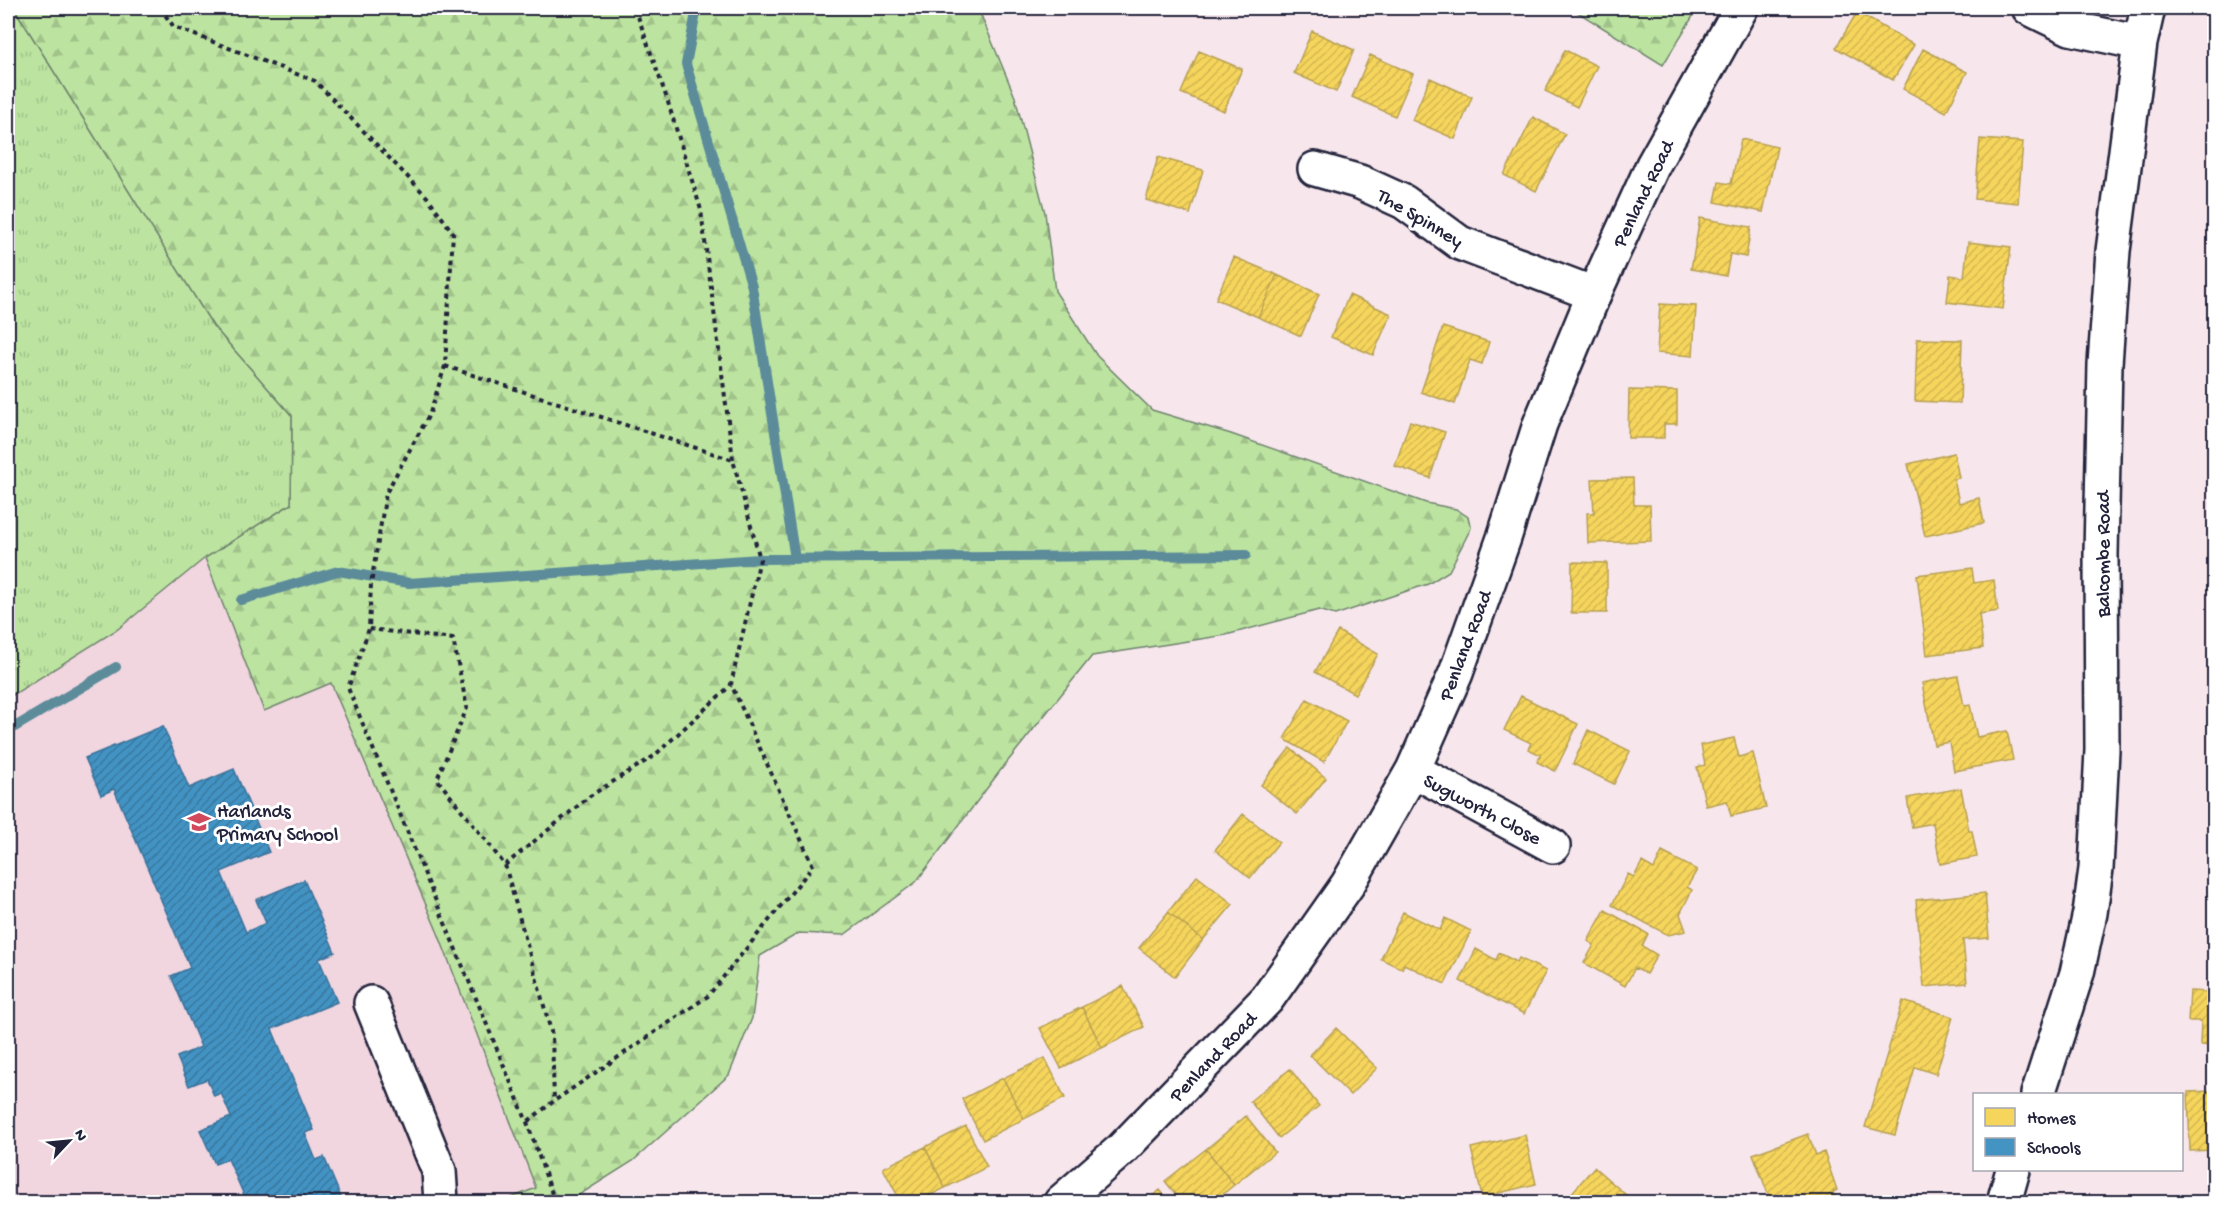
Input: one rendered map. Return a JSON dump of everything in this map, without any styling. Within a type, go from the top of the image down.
[{"type":"street","name":"Penland Road","points":[[1061,1203],[1122,1149],[1267,999],[1348,884],[1413,770],[1456,673],[1504,537],[1540,424],[1594,294],[1653,165],[1741,8]]},
{"type":"street","points":[[2029,8],[2070,28],[2140,43]]},
{"type":"street","name":"Balcombe Road","points":[[2038,1093],[2077,973],[2090,913],[2096,869],[2102,750],[2101,554],[2105,364],[2113,251],[2140,43],[2148,8]]},
{"type":"street","name":"The Spinney","points":[[1315,169],[1360,182],[1404,202],[1460,243],[1594,294]]},
{"type":"street","name":"Sugworth Close","points":[[1413,770],[1553,846]]},
{"type":"street","points":[[372,1003],[439,1171],[441,1203]]},
{"type":"street","points":[[2004,1203],[2013,1171]]},
{"type":"path","points":[[160,8],[174,27],[315,81],[429,199],[453,232],[445,366],[429,413],[386,493],[374,566],[369,629],[348,688],[527,1122],[555,1203]]},
{"type":"path","points":[[505,865],[590,796],[654,756],[731,684],[760,559],[733,460],[701,210],[668,99],[635,8]]},
{"type":"path","points":[[445,366],[733,460]]},
{"type":"path","points":[[369,629],[453,639],[466,708],[437,779],[505,865],[552,1035],[554,1101]]},
{"type":"path","points":[[527,1122],[554,1101],[708,996],[813,866],[731,684]]},
{"type":"shaded area","name":"Harlands Primary School","points":[[205,558],[264,711],[331,683],[438,933],[536,1188],[501,1202],[8,1202],[8,698],[118,629]]},
{"type":"green space","points":[[8,8],[14,8],[213,326],[292,416],[291,504],[205,558],[118,629],[8,698]]},
{"type":"green space","points":[[14,8],[978,8],[1015,97],[1045,213],[1055,291],[1097,356],[1152,410],[1231,434],[1426,503],[1456,509],[1468,517],[1471,528],[1449,571],[1428,584],[1335,615],[1319,610],[1226,635],[1092,656],[1000,771],[916,882],[844,935],[799,933],[760,956],[752,1018],[729,1075],[633,1161],[568,1202],[501,1202],[536,1188],[438,933],[331,683],[264,711],[205,558],[291,504],[292,416],[213,326]]},
{"type":"green space","points":[[1571,8],[1698,8],[1663,65]]},
{"type":"building: Homes","points":[[1857,12],[1914,45],[1893,80],[1836,48]]},
{"type":"building: Homes","points":[[1312,31],[1354,50],[1336,92],[1294,73]]},
{"type":"building: Homes","points":[[1923,49],[1967,72],[1946,112],[1903,89]]},
{"type":"building: Homes","points":[[1565,50],[1597,66],[1577,107],[1545,91]]},
{"type":"building: Homes","points":[[1199,51],[1242,69],[1224,111],[1181,93]]},
{"type":"building: Homes","points":[[1370,55],[1413,74],[1395,116],[1352,97]]},
{"type":"building: Homes","points":[[1430,78],[1472,97],[1455,139],[1412,120]]},
{"type":"building: Homes","points":[[1533,117],[1565,134],[1536,191],[1504,175]]},
{"type":"building: Homes","points":[[1741,139],[1777,147],[1763,212],[1715,202],[1719,182],[1731,184]]},
{"type":"building: Homes","points":[[1980,139],[2023,142],[2018,203],[1975,199]]},
{"type":"building: Homes","points":[[1158,157],[1203,170],[1190,214],[1146,200]]},
{"type":"building: Homes","points":[[1700,218],[1751,227],[1746,257],[1730,254],[1726,276],[1691,269]]},
{"type":"building: Homes","points":[[1968,242],[2011,247],[2003,309],[1947,302],[1950,275],[1964,277]]},
{"type":"building: Homes","points":[[1234,257],[1277,275],[1258,317],[1216,299]]},
{"type":"building: Homes","points":[[1277,275],[1319,294],[1301,336],[1258,317]]},
{"type":"building: Homes","points":[[2211,292],[2214,292],[2214,319],[2210,319]]},
{"type":"building: Homes","points":[[1349,295],[1391,314],[1373,355],[1331,337]]},
{"type":"building: Homes","points":[[1660,304],[1696,306],[1693,356],[1657,353]]},
{"type":"building: Homes","points":[[1443,327],[1489,342],[1482,364],[1470,360],[1455,404],[1421,392]]},
{"type":"building: Homes","points":[[1917,339],[1962,340],[1960,403],[1915,401]]},
{"type":"building: Homes","points":[[1629,390],[1677,391],[1677,424],[1664,424],[1664,438],[1628,438]]},
{"type":"building: Homes","points":[[1410,421],[1445,432],[1430,478],[1395,466]]},
{"type":"building: Homes","points":[[1954,453],[1959,478],[1954,479],[1959,503],[1979,498],[1984,523],[1925,536],[1908,464]]},
{"type":"building: Homes","points":[[1633,478],[1634,505],[1650,505],[1651,541],[1588,543],[1587,513],[1594,513],[1592,479]]},
{"type":"building: Homes","points":[[1572,562],[1607,563],[1607,613],[1571,613]]},
{"type":"building: Homes","points":[[1972,568],[1974,583],[1994,580],[1998,611],[1979,614],[1983,648],[1927,655],[1917,575]]},
{"type":"building: Homes","points":[[1338,631],[1378,654],[1355,694],[1315,672]]},
{"type":"building: Homes","points":[[1958,676],[1964,706],[1970,705],[1977,737],[2007,731],[2013,760],[1954,771],[1949,742],[1934,745],[1922,683]]},
{"type":"building: Homes","points":[[1521,696],[1578,724],[1555,771],[1537,762],[1541,755],[1528,749],[1531,743],[1504,730]]},
{"type":"building: Homes","points":[[1307,699],[1347,721],[1324,762],[1284,739]]},
{"type":"building: Homes","points":[[1588,730],[1630,751],[1614,784],[1573,764]]},
{"type":"building: Homes","points":[[1734,738],[1739,757],[1753,753],[1766,808],[1731,816],[1727,801],[1706,806],[1697,767],[1705,765],[1701,745]]},
{"type":"building: Homes","points":[[1290,748],[1326,778],[1297,814],[1261,785]]},
{"type":"building: Homes","points":[[1961,788],[1969,831],[1972,831],[1977,857],[1940,864],[1933,823],[1912,827],[1907,798]]},
{"type":"building: Homes","points":[[1243,814],[1279,842],[1250,878],[1215,850]]},
{"type":"building: Homes","points":[[1662,852],[1697,870],[1687,887],[1692,890],[1680,914],[1686,931],[1668,935],[1612,905],[1628,874],[1634,877],[1642,862],[1654,869]]},
{"type":"building: Homes","points":[[1197,876],[1233,904],[1203,940],[1168,912]]},
{"type":"building: Homes","points":[[1985,893],[1989,938],[1963,940],[1967,983],[1924,987],[1916,900]]},
{"type":"building: Homes","points":[[1605,910],[1648,934],[1642,946],[1657,955],[1646,974],[1635,968],[1625,986],[1584,963],[1594,945],[1588,941]]},
{"type":"building: Homes","points":[[1168,912],[1203,940],[1175,977],[1139,948]]},
{"type":"building: Homes","points":[[1403,912],[1440,930],[1445,918],[1471,931],[1445,984],[1404,964],[1402,969],[1381,959]]},
{"type":"building: Homes","points":[[1476,949],[1496,960],[1499,953],[1517,962],[1519,958],[1546,971],[1524,1014],[1460,981]]},
{"type":"building: Homes","points":[[2210,953],[2214,953],[2214,1046],[2200,1045],[2201,1021],[2188,1021],[2190,991],[2209,992]]},
{"type":"building: Homes","points":[[1123,986],[1144,1027],[1102,1048],[1082,1007]]},
{"type":"building: Homes","points":[[1903,1001],[1953,1017],[1936,1074],[1915,1067],[1895,1135],[1865,1127]]},
{"type":"building: Homes","points":[[1082,1007],[1102,1048],[1061,1068],[1040,1028]]},
{"type":"building: Homes","points":[[1336,1028],[1377,1068],[1350,1095],[1310,1055]]},
{"type":"building: Homes","points":[[1045,1058],[1065,1098],[1024,1119],[1003,1078]]},
{"type":"building: Homes","points":[[1290,1069],[1319,1106],[1279,1138],[1250,1101]]},
{"type":"building: Homes","points":[[1003,1078],[1024,1119],[983,1140],[962,1099]]},
{"type":"building: Homes","points":[[2214,1091],[2214,1150],[2190,1151],[2188,1092]]},
{"type":"building: Homes","points":[[1246,1116],[1275,1152],[1234,1185],[1206,1149]]},
{"type":"building: Homes","points":[[966,1126],[987,1167],[945,1188],[925,1147]]},
{"type":"building: Homes","points":[[1808,1134],[1816,1155],[1824,1152],[1837,1190],[1833,1192],[1837,1202],[1771,1202],[1753,1154]]},
{"type":"building: Homes","points":[[1525,1135],[1536,1184],[1482,1197],[1471,1148]]},
{"type":"building: Homes","points":[[925,1147],[945,1188],[917,1202],[901,1202],[883,1168]]},
{"type":"building: Homes","points":[[1206,1149],[1234,1185],[1213,1202],[1182,1202],[1165,1181]]},
{"type":"building: Homes","points":[[1594,1167],[1634,1202],[1564,1202]]},
{"type":"building: Homes","points":[[1160,1190],[1170,1202],[1145,1202]]},
{"type":"building: Schools","name":"Harlands Primary School","points":[[163,726],[189,788],[234,769],[269,852],[221,872],[246,932],[266,923],[256,900],[304,880],[335,952],[319,959],[337,1002],[272,1029],[314,1130],[305,1133],[316,1160],[324,1157],[343,1202],[247,1202],[228,1159],[215,1164],[200,1130],[231,1117],[221,1093],[214,1096],[207,1079],[189,1086],[177,1057],[201,1047],[171,976],[190,968],[114,789],[101,795],[85,758]]},
{"type":"waterway","points":[[705,8],[696,13],[686,64],[752,287],[795,559]]},
{"type":"waterway","points":[[241,600],[338,571],[409,583],[760,559],[1246,555]]},
{"type":"waterway","points":[[8,731],[116,667]]},
{"type":"place","name":"Harlands Primary School","points":[[199,822]]}]
